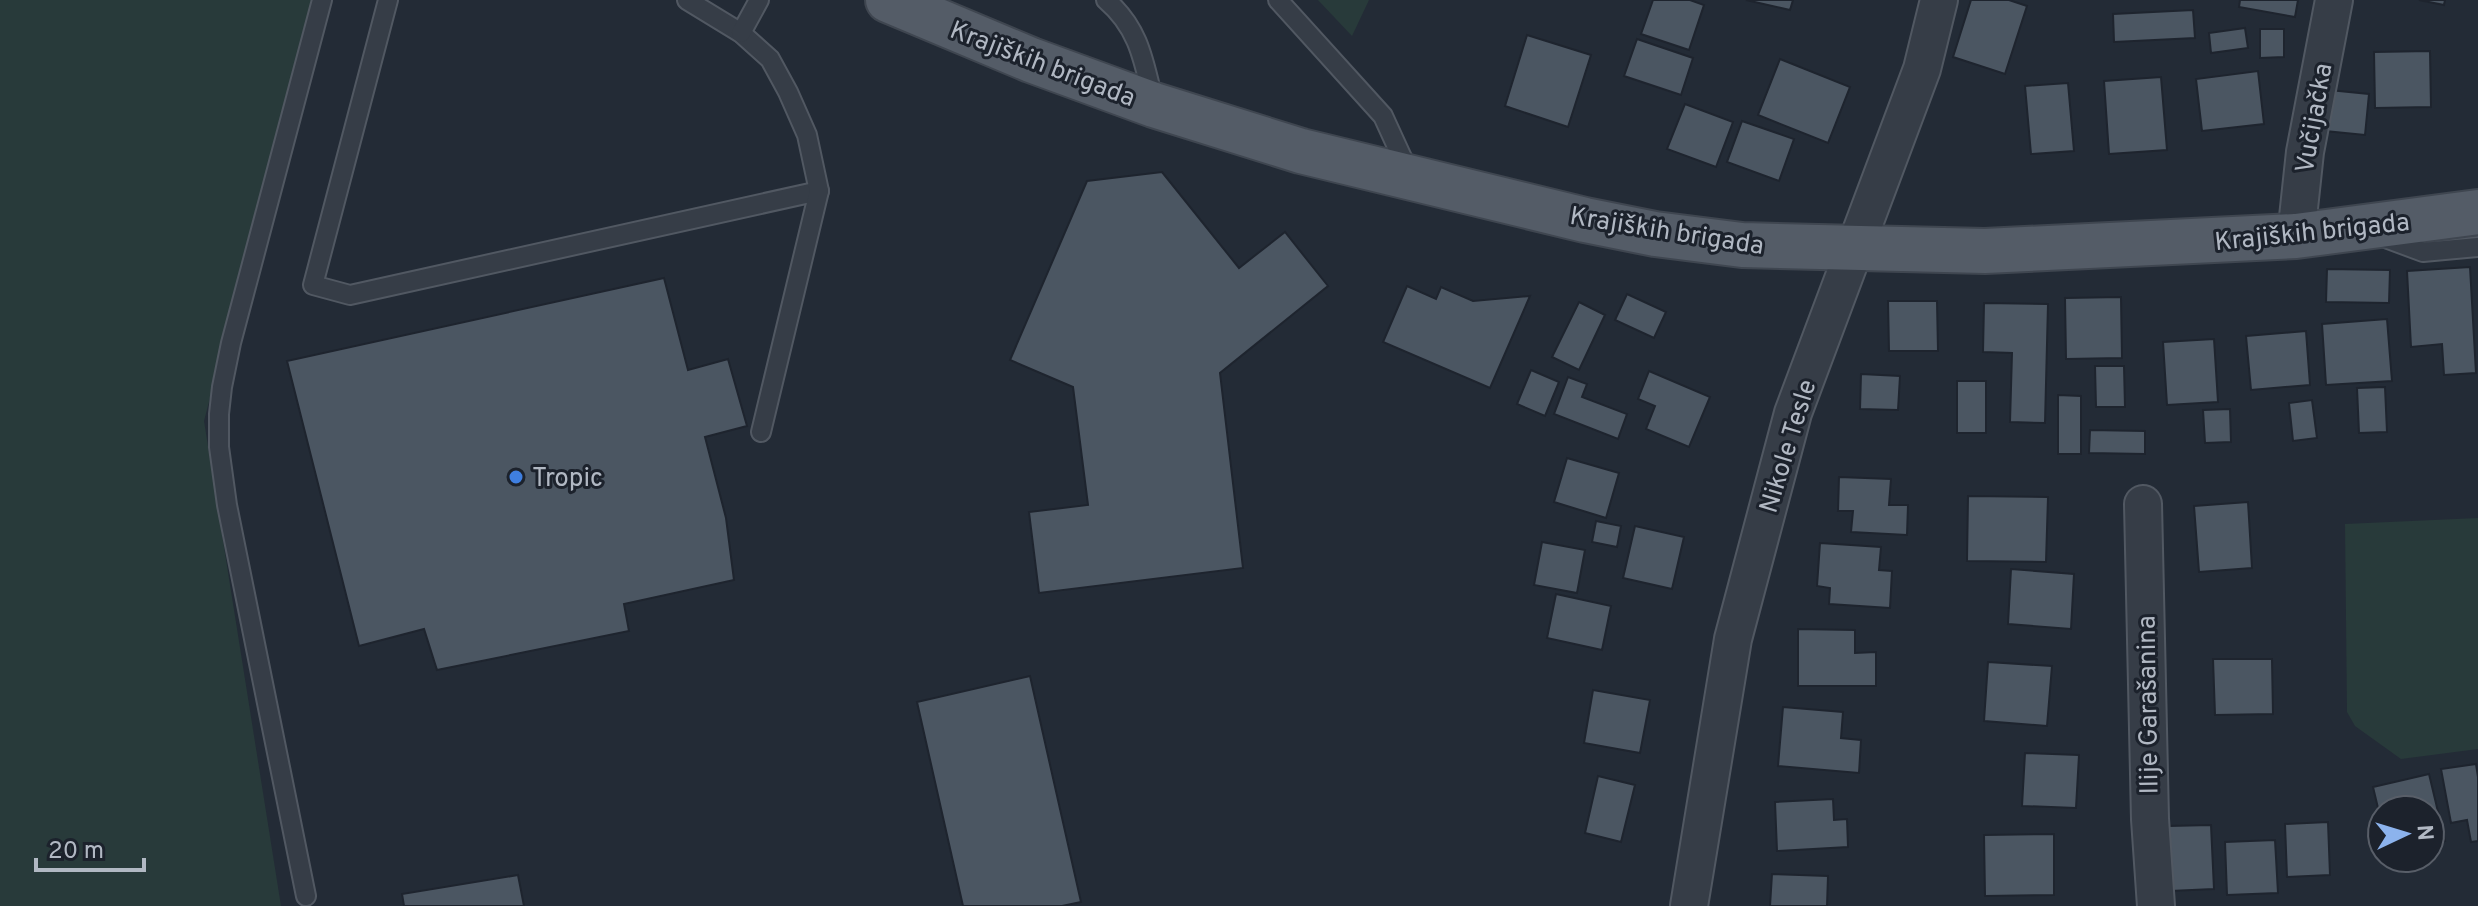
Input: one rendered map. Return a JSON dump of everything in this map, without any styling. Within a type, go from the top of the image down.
[{"type":"main road","name":"Krajiških brigada","points":[[888,0],[1018,55],[1154,105],[1301,151],[1412,180],[1655,234],[1742,245],[1985,251],[2296,236],[2478,212]]},
{"type":"street","name":"Nikole Tesle","points":[[1689,906],[1733,639],[1793,413],[1922,69],[1939,0]]},
{"type":"street","name":"Vučijačka","points":[[2296,236],[2305,152],[2334,0]]},
{"type":"street","name":"Ilije Garašanina","points":[[2143,504],[2150,819],[2156,906]]},
{"type":"lane","points":[[306,896],[227,505],[219,447],[219,414],[231,343],[322,0]]},
{"type":"lane","points":[[388,0],[313,285],[350,295],[819,191]]},
{"type":"lane","points":[[687,0],[741,33],[770,59],[807,135],[819,191],[761,432]]},
{"type":"lane","points":[[741,33],[759,0]]},
{"type":"lane","points":[[1106,0],[1130,25],[1143,55],[1154,105]]},
{"type":"lane","points":[[1278,0],[1383,116],[1412,180]]},
{"type":"lane","points":[[2358,228],[2423,252],[2478,247]]},
{"type":"shaded area","points":[[0,0],[314,0],[204,421],[281,906],[0,906]]},
{"type":"shaded area","points":[[1318,0],[1369,0],[1352,36]]},
{"type":"shaded area","points":[[2478,518],[2478,749],[2401,759],[2355,726],[2347,712],[2345,524]]},
{"type":"building","points":[[1653,0],[1690,0],[1704,5],[1689,50],[1641,34]]},
{"type":"building","points":[[1746,0],[1793,0],[1790,10]]},
{"type":"building","points":[[1971,0],[2009,0],[2027,6],[2005,74],[1953,57]]},
{"type":"building","points":[[2240,0],[2298,0],[2295,17],[2239,7]]},
{"type":"building","points":[[2419,0],[2445,0],[2444,5]]},
{"type":"building","points":[[2193,10],[2195,38],[2114,42],[2113,14]]},
{"type":"building","points":[[2245,28],[2248,48],[2211,53],[2209,33]]},
{"type":"building","points":[[2260,29],[2284,29],[2284,57],[2260,58]]},
{"type":"building","points":[[1527,35],[1591,55],[1568,127],[1505,106]]},
{"type":"building","points":[[1637,39],[1693,58],[1681,95],[1624,76]]},
{"type":"building","points":[[2430,51],[2431,107],[2375,108],[2374,52]]},
{"type":"building","points":[[1780,59],[1850,87],[1828,143],[1758,115]]},
{"type":"building","points":[[2258,71],[2264,124],[2202,131],[2196,79]]},
{"type":"building","points":[[2161,77],[2167,150],[2109,154],[2104,81]]},
{"type":"building","points":[[2068,83],[2074,151],[2031,154],[2025,86]]},
{"type":"building","points":[[2329,90],[2369,94],[2365,135],[2325,131]]},
{"type":"building","points":[[1685,104],[1733,122],[1716,167],[1667,149]]},
{"type":"building","points":[[1742,121],[1794,139],[1779,181],[1727,162]]},
{"type":"building","points":[[1162,172],[1239,268],[1285,232],[1328,286],[1220,373],[1243,568],[1039,593],[1029,512],[1088,505],[1073,387],[1010,360],[1087,181]]},
{"type":"building","points":[[2470,267],[2476,373],[2444,375],[2442,344],[2411,347],[2407,271]]},
{"type":"building","points":[[2327,269],[2390,270],[2389,303],[2326,302]]},
{"type":"building","name":"Tropic","points":[[664,278],[688,370],[728,359],[747,426],[705,437],[726,518],[734,580],[624,604],[629,631],[437,670],[424,629],[359,646],[287,361]]},
{"type":"building","points":[[1407,286],[1436,299],[1441,287],[1473,301],[1530,296],[1490,388],[1383,342]]},
{"type":"building","points":[[1627,294],[1666,312],[1654,338],[1615,320]]},
{"type":"building","points":[[2121,297],[2122,358],[2066,359],[2065,298]]},
{"type":"building","points":[[1888,301],[1937,301],[1938,351],[1889,351]]},
{"type":"building","points":[[1579,302],[1605,315],[1579,370],[1552,357]]},
{"type":"building","points":[[1984,303],[2048,304],[2045,423],[2010,422],[2012,353],[1983,352]]},
{"type":"building","points":[[2387,319],[2392,381],[2326,385],[2322,324]]},
{"type":"building","points":[[2306,331],[2310,385],[2251,390],[2246,336]]},
{"type":"building","points":[[2214,339],[2218,402],[2167,405],[2163,342]]},
{"type":"building","points":[[2095,366],[2124,366],[2125,407],[2096,407]]},
{"type":"building","points":[[1531,370],[1559,382],[1545,416],[1517,404]]},
{"type":"building","points":[[1649,371],[1710,397],[1689,447],[1646,429],[1655,406],[1638,399]]},
{"type":"building","points":[[1861,374],[1900,376],[1898,410],[1860,409]]},
{"type":"building","points":[[1568,377],[1587,384],[1582,397],[1627,414],[1618,439],[1554,414]]},
{"type":"building","points":[[1957,381],[1986,381],[1986,433],[1957,433]]},
{"type":"building","points":[[2385,387],[2387,432],[2359,433],[2357,388]]},
{"type":"building","points":[[2058,395],[2081,396],[2081,454],[2058,454]]},
{"type":"building","points":[[2312,400],[2317,438],[2293,441],[2289,403]]},
{"type":"building","points":[[2230,409],[2231,442],[2205,443],[2203,410]]},
{"type":"building","points":[[2090,430],[2145,431],[2145,454],[2089,453]]},
{"type":"building","points":[[1567,458],[1619,473],[1606,518],[1554,502]]},
{"type":"building","points":[[1839,477],[1891,479],[1889,505],[1908,505],[1907,535],[1851,532],[1853,511],[1838,511]]},
{"type":"building","points":[[1968,496],[2048,497],[2046,562],[1967,561]]},
{"type":"building","points":[[2248,502],[2252,568],[2199,572],[2194,506]]},
{"type":"building","points":[[1596,521],[1621,526],[1617,547],[1592,542]]},
{"type":"building","points":[[1635,526],[1684,537],[1672,589],[1623,578]]},
{"type":"building","points":[[1542,542],[1585,550],[1577,593],[1534,585]]},
{"type":"building","points":[[1820,543],[1881,547],[1879,570],[1892,571],[1890,608],[1829,604],[1830,588],[1817,586]]},
{"type":"building","points":[[2011,569],[2074,574],[2071,629],[2008,624]]},
{"type":"building","points":[[1556,594],[1611,606],[1602,650],[1547,638]]},
{"type":"building","points":[[1798,629],[1855,630],[1855,653],[1876,652],[1876,686],[1798,686]]},
{"type":"building","points":[[2213,659],[2272,659],[2273,714],[2215,715]]},
{"type":"building","points":[[1988,662],[2052,666],[2047,726],[1984,721]]},
{"type":"building","points":[[1030,676],[1081,902],[1062,906],[963,906],[917,702]]},
{"type":"building","points":[[1593,690],[1650,700],[1640,753],[1584,743]]},
{"type":"building","points":[[1783,707],[1843,712],[1841,738],[1861,740],[1859,773],[1778,766]]},
{"type":"building","points":[[2025,753],[2079,755],[2076,808],[2022,806]]},
{"type":"building","points":[[2476,764],[2478,841],[2471,842],[2467,820],[2451,823],[2441,769]]},
{"type":"building","points":[[2429,774],[2434,794],[2375,794],[2373,787]]},
{"type":"building","points":[[1598,776],[1635,785],[1621,842],[1585,833]]},
{"type":"building","points":[[1833,799],[1834,820],[1847,819],[1848,847],[1777,851],[1775,802]]},
{"type":"building","points":[[2328,822],[2330,875],[2287,877],[2285,824]]},
{"type":"building","points":[[2211,825],[2214,889],[2170,891],[2168,826]]},
{"type":"building","points":[[2054,834],[2054,895],[1985,896],[1984,835]]},
{"type":"building","points":[[2275,840],[2278,893],[2227,895],[2225,842]]},
{"type":"building","points":[[1772,874],[1828,876],[1827,906],[1770,906]]},
{"type":"building","points":[[518,875],[524,906],[404,906],[402,894]]},
{"type":"place","name":"Tropic","points":[[516,477]]}]
